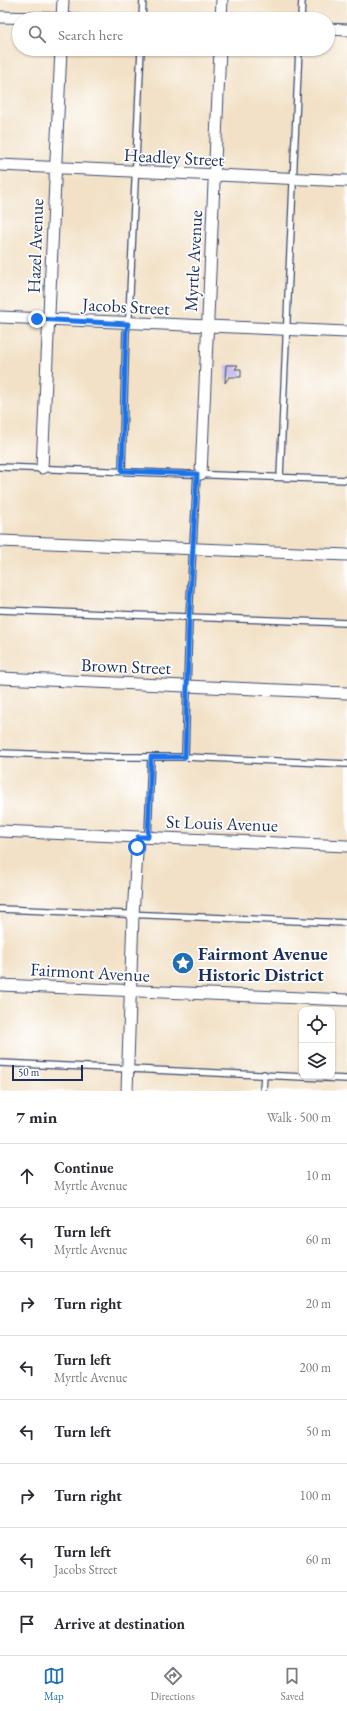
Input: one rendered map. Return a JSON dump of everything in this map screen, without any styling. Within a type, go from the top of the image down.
[{"type":"street","points":[[62,12],[63,0]]},
{"type":"street","points":[[221,12],[222,0]]},
{"type":"street","points":[[0,17],[12,17]]},
{"type":"street","points":[[335,30],[347,30]]},
{"type":"street","name":"Hazel Avenue","points":[[42,468],[50,320],[61,56]]},
{"type":"street","name":"Myrtle Avenue","points":[[199,474],[220,56]]},
{"type":"street","name":"Headley Street","points":[[0,165],[347,182]]},
{"type":"street","name":"Jacobs Street","points":[[0,317],[128,324],[347,332]]},
{"type":"street","points":[[0,541],[347,555]]},
{"type":"street","name":"Brown Street","points":[[0,678],[347,692]]},
{"type":"street","name":"St Louis Avenue","points":[[0,831],[347,846]]},
{"type":"street","points":[[127,1091],[133,914],[143,837]]},
{"type":"street","name":"Fairmont Avenue","points":[[0,985],[347,1000]]},
{"type":"lane","points":[[142,12],[143,0]]},
{"type":"lane","points":[[301,12],[302,0]]},
{"type":"lane","points":[[122,471],[126,332],[128,324],[141,56]]},
{"type":"lane","points":[[280,477],[299,56]]},
{"type":"lane","points":[[0,467],[347,480]]},
{"type":"lane","name":"Myrtle Avenue","points":[[185,757],[189,618],[199,474]]},
{"type":"lane","points":[[0,610],[347,623]]},
{"type":"lane","points":[[0,753],[116,757],[185,757],[347,764]]},
{"type":"lane","points":[[143,837],[151,757]]},
{"type":"lane","points":[[0,909],[347,923]]},
{"type":"lane","points":[[0,1063],[347,1079]]},
{"type":"lane","points":[[263,1091],[264,1074]]},
{"type":"building","points":[[226,365],[238,365],[235,369],[241,369],[241,377],[229,377],[225,383]]},
{"type":"place","name":"Fairmont Avenue Historic District","points":[[183,963]]},
{"type":"route","points":[[37,319],[128,324],[126,332],[122,471],[197,474],[189,618],[185,757],[151,757],[148,837],[138,837],[137,847]]}]
